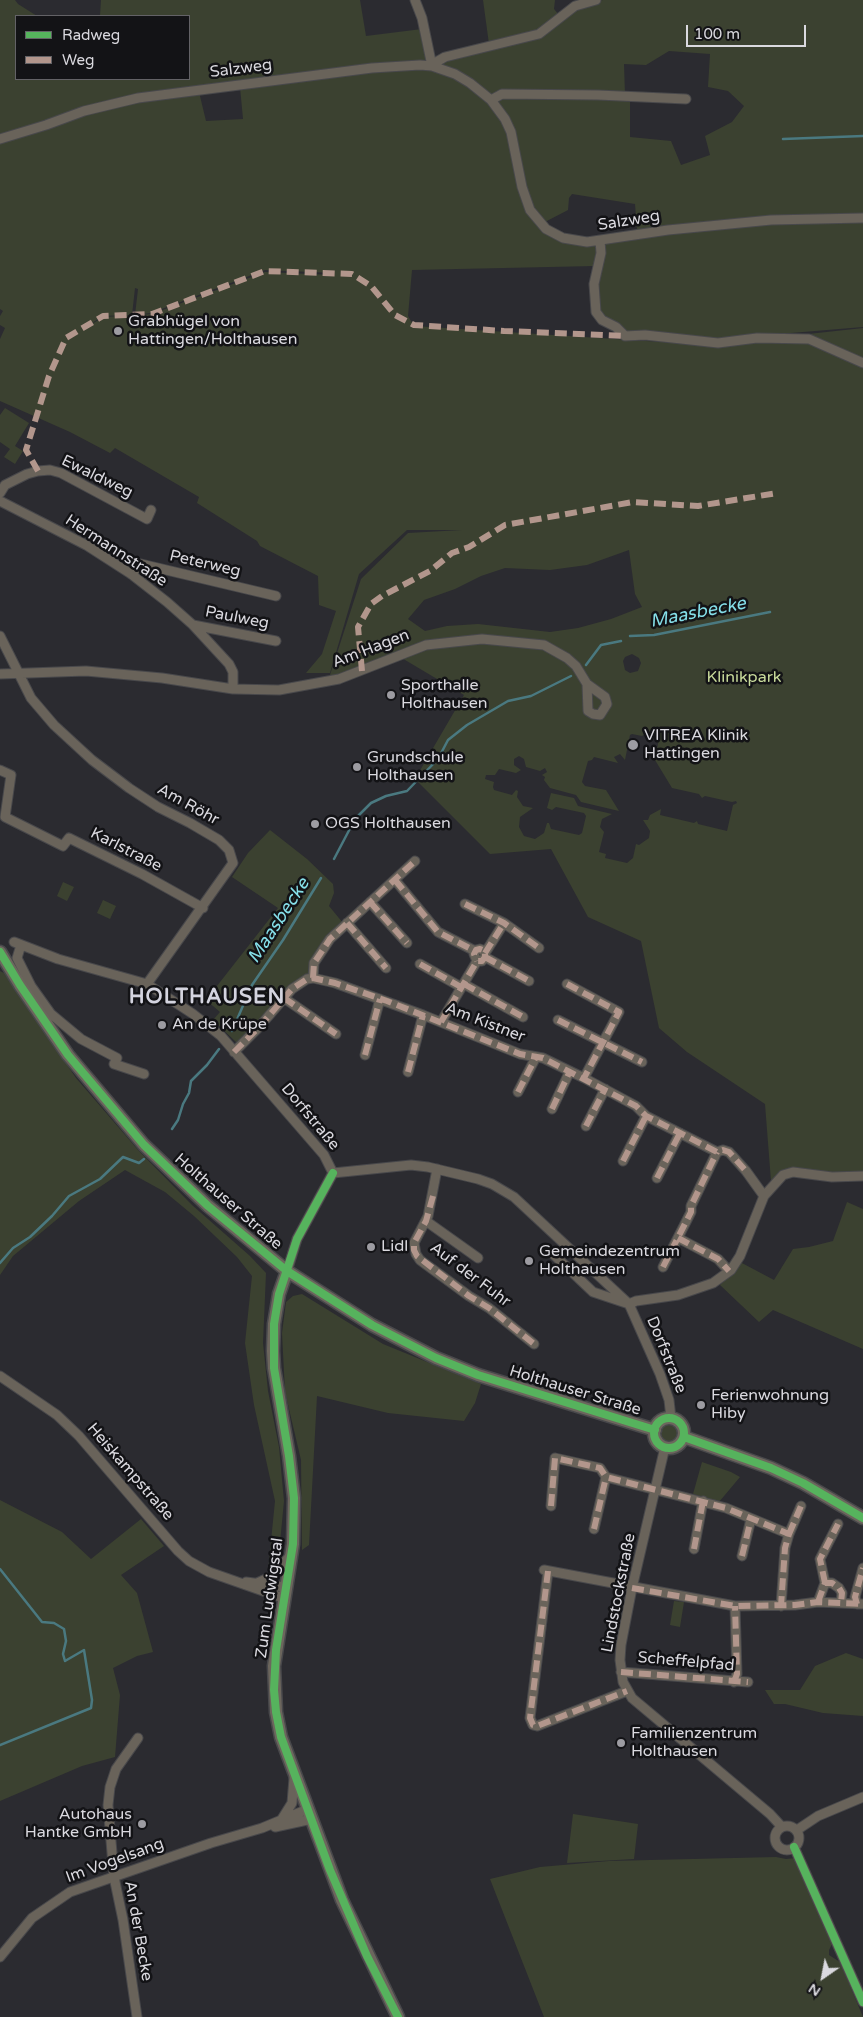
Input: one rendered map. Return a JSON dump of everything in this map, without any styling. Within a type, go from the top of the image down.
[{"type":"street","points":[[415,0],[422,18],[432,66]]},
{"type":"street","name":"Salzweg","points":[[432,66],[445,57],[539,34],[575,6],[596,0]]},
{"type":"street","name":"Salzweg","points":[[0,139],[84,111],[138,98],[372,68],[410,65],[432,66],[463,78],[491,100],[505,119],[511,132],[522,187],[530,210],[546,229],[563,238],[587,242],[668,230],[763,220],[863,218]]},
{"type":"street","points":[[491,100],[502,94],[598,95],[686,99]]},
{"type":"street","points":[[600,241],[600,253],[594,284],[596,312],[602,320],[616,327],[625,336],[645,335],[718,343],[757,338],[809,339],[863,363]]},
{"type":"street","name":"Ewaldweg","points":[[0,493],[5,485],[27,474],[38,470],[50,470],[61,473],[146,519],[151,510]]},
{"type":"street","name":"Hermannstraße","points":[[0,501],[78,541],[131,574],[193,625],[229,664],[233,672],[233,689]]},
{"type":"street","name":"Peterweg","points":[[131,574],[141,564],[276,596]]},
{"type":"street","name":"Paulweg","points":[[193,625],[276,641]]},
{"type":"street","points":[[0,636],[20,674]]},
{"type":"street","name":"Am Hagen","points":[[0,674],[86,671],[162,678],[233,689],[279,690],[339,679],[426,645],[482,639],[544,645],[567,658],[576,666],[587,684]]},
{"type":"street","name":"Am Röhr","points":[[20,674],[31,698],[48,718],[92,760],[158,807],[219,840],[229,850],[233,863],[203,908],[147,984]]},
{"type":"street","name":"Karlstraße","points":[[0,770],[11,775],[5,817],[62,846],[69,838],[142,874],[203,908]]},
{"type":"street","points":[[234,1052],[259,1028],[292,989],[307,979],[313,978],[314,963],[320,951],[330,939],[415,861]]},
{"type":"street","points":[[395,880],[438,932],[529,981]]},
{"type":"street","points":[[370,902],[407,943]]},
{"type":"street","points":[[465,904],[504,923],[539,948]]},
{"type":"street","points":[[347,923],[386,968]]},
{"type":"street","points":[[441,1022],[480,956],[504,923]]},
{"type":"street","name":"Dorfstraße","points":[[144,1074],[114,1064],[117,1058],[82,1039],[51,1014],[32,986],[17,958],[18,944],[58,959],[147,984],[193,1014],[221,1036],[324,1155],[333,1173],[411,1166],[436,1169],[492,1184],[514,1197],[628,1304],[660,1374],[669,1400],[671,1418]]},
{"type":"street","name":"Holthauser Straße","points":[[0,952],[25,993],[68,1055],[144,1145],[208,1206],[287,1271],[372,1325],[451,1365],[655,1430]]},
{"type":"street","points":[[420,964],[523,1017]]},
{"type":"street","name":"Am Kistner","points":[[313,978],[335,983],[380,999],[520,1054],[543,1058],[605,1089],[636,1106],[646,1116],[717,1152],[725,1150],[746,1171],[764,1196]]},
{"type":"street","points":[[567,984],[619,1012],[584,1078]]},
{"type":"street","points":[[284,998],[336,1034]]},
{"type":"street","points":[[365,1055],[380,999]]},
{"type":"street","name":"Am Kistner","points":[[408,1072],[423,1015]]},
{"type":"street","points":[[558,1020],[642,1062]]},
{"type":"street","name":"Am Kistner","points":[[518,1092],[536,1057]]},
{"type":"street","points":[[552,1109],[570,1072]]},
{"type":"street","points":[[586,1126],[605,1089]]},
{"type":"street","points":[[623,1161],[646,1116]]},
{"type":"street","points":[[657,1178],[680,1133]]},
{"type":"street","points":[[663,1267],[717,1152]]},
{"type":"street","name":"Auf der Fuhr","points":[[436,1169],[430,1208],[426,1221],[414,1243],[414,1250],[420,1260],[469,1296],[489,1308],[534,1344]]},
{"type":"street","points":[[628,1304],[687,1292],[713,1283],[729,1271],[740,1256],[764,1196],[783,1175],[793,1172],[832,1177],[863,1176]]},
{"type":"street","name":"Zum Ludwigstal","points":[[333,1173],[297,1239],[278,1294],[274,1324],[274,1368],[294,1498],[293,1544],[274,1666],[274,1690],[276,1712],[282,1737],[342,1900],[398,2017]]},
{"type":"street","name":"Auf der Fuhr","points":[[426,1221],[478,1258]]},
{"type":"street","points":[[678,1238],[718,1259],[729,1271]]},
{"type":"street","name":"Dorfstraße","points":[[554,1255],[593,1292],[628,1304]]},
{"type":"street","name":"Heiskampstraße","points":[[0,1376],[57,1416],[79,1436],[184,1556],[209,1572],[239,1581],[262,1592],[284,1593]]},
{"type":"street","points":[[671,1418],[682,1425],[684,1437]]},
{"type":"street","name":"Holthauser Straße","points":[[665,1447],[656,1438],[655,1430],[661,1421],[671,1418]]},
{"type":"street","points":[[665,1447],[676,1446],[684,1437]]},
{"type":"street","points":[[684,1437],[747,1458],[776,1470],[863,1518]]},
{"type":"street","name":"Lindstockstraße","points":[[665,1447],[632,1588],[621,1645],[621,1672],[628,1691],[640,1704],[770,1814],[782,1827]]},
{"type":"street","points":[[550,1506],[556,1458],[600,1468],[606,1477],[726,1508],[789,1534]]},
{"type":"street","points":[[594,1529],[606,1477]]},
{"type":"street","points":[[694,1549],[703,1501]]},
{"type":"street","points":[[780,1606],[785,1548],[801,1506]]},
{"type":"street","points":[[742,1556],[750,1519]]},
{"type":"street","points":[[818,1602],[825,1583],[820,1559],[838,1524]]},
{"type":"street","points":[[257,1583],[270,1577],[291,1555]]},
{"type":"street","points":[[860,1604],[855,1597],[863,1568]]},
{"type":"street","points":[[628,1691],[537,1726],[533,1725],[530,1718],[546,1570],[632,1588],[735,1606],[780,1606],[818,1602],[860,1604]]},
{"type":"street","name":"Heiskampstraße","points":[[239,1581],[257,1583],[284,1593]]},
{"type":"street","points":[[825,1583],[832,1583],[839,1588],[842,1594],[841,1603]]},
{"type":"street","points":[[734,1682],[737,1674],[735,1606]]},
{"type":"street","name":"Scheffelpfad","points":[[621,1672],[748,1682]]},
{"type":"street","name":"An der Becke","points":[[138,1738],[119,1763],[110,1787],[108,1818],[114,1877],[122,1914],[138,2017]]},
{"type":"street","points":[[280,1821],[292,1802],[294,1773]]},
{"type":"street","points":[[797,1830],[818,1816],[863,1797]]},
{"type":"street","name":"Im Vogelsang","points":[[262,1828],[280,1821],[310,1814]]},
{"type":"street","name":"Im Vogelsang","points":[[0,1957],[32,1918],[48,1905],[70,1892],[211,1843],[310,1814]]},
{"type":"street","points":[[788,1825],[797,1830],[799,1842],[794,1847],[787,1850],[777,1844],[775,1836],[782,1827],[788,1825]]},
{"type":"street","points":[[794,1847],[863,2002]]},
{"type":"green space","points":[[0,0],[15,0],[35,15],[15,15],[15,80],[190,80],[190,15],[100,15],[101,0],[360,0],[366,36],[422,29],[426,61],[338,69],[137,94],[81,109],[0,135]]},
{"type":"green space","points":[[483,0],[555,0],[554,9],[559,15],[544,30],[489,44]]},
{"type":"green space","name":"Klinikpark","points":[[603,0],[863,0],[863,215],[637,230],[635,204],[572,194],[569,198],[568,210],[543,223],[533,209],[512,157],[519,193],[527,211],[537,225],[591,245],[599,245],[595,266],[412,270],[408,316],[414,326],[708,345],[863,328],[863,1174],[782,1173],[771,1181],[765,1104],[687,1052],[659,1028],[641,941],[588,917],[551,849],[490,854],[415,779],[464,695],[395,654],[351,675],[329,678],[361,579],[408,533],[462,530],[407,530],[359,574],[330,673],[306,673],[322,654],[336,611],[319,605],[318,576],[260,546],[257,541],[197,503],[199,497],[115,448],[110,453],[70,432],[0,401],[0,339],[5,328],[0,325],[0,316],[3,311],[0,309],[0,142],[121,104],[199,92],[206,121],[243,119],[240,87],[337,74],[433,66],[468,84],[489,103],[501,95],[630,97],[630,137],[671,141],[681,165],[710,155],[705,136],[732,122],[744,106],[728,91],[708,87],[710,54],[669,51],[646,65],[624,64],[625,95],[487,94],[437,64],[462,54],[533,37],[576,7]],"holes":[[[265,270],[334,273],[333,275],[265,272],[152,314],[104,317],[88,326],[102,316],[132,315],[135,288],[138,289],[135,315],[151,313]],[[629,550],[635,594],[642,607],[611,619],[578,628],[550,632],[478,624],[447,626],[425,631],[408,619],[424,600],[505,568],[550,570],[587,565]],[[632,654],[639,658],[641,663],[638,671],[630,673],[625,670],[623,661],[625,657]],[[648,732],[657,735],[659,738],[655,760],[672,788],[699,794],[702,798],[705,796],[732,802],[736,801],[737,803],[733,805],[727,831],[698,824],[697,821],[694,823],[660,815],[661,809],[650,815],[648,820],[643,820],[650,831],[649,838],[639,845],[636,844],[633,858],[627,863],[605,858],[606,854],[599,852],[604,832],[600,827],[602,819],[612,814],[578,806],[574,798],[551,793],[547,808],[552,810],[556,807],[584,813],[586,816],[582,833],[579,835],[551,829],[549,823],[547,823],[544,833],[535,839],[524,836],[519,827],[520,817],[533,808],[523,806],[517,797],[518,791],[516,790],[512,795],[494,790],[494,782],[485,779],[486,775],[495,775],[499,769],[516,773],[521,770],[514,765],[514,759],[519,756],[524,759],[526,767],[540,771],[545,768],[547,772],[542,775],[545,777],[544,780],[550,788],[576,795],[581,802],[619,811],[606,790],[585,786],[582,782],[588,761],[594,757],[618,763],[614,757],[620,754],[625,760],[630,735],[642,736]]]},
{"type":"green space","points":[[863,220],[863,327],[707,340],[630,335],[603,318],[598,310],[597,279],[604,243],[705,228]]},
{"type":"green space","points":[[5,408],[29,423],[15,446],[23,451],[15,464],[4,457],[10,449],[0,442],[0,415]]},
{"type":"green space","points":[[270,830],[307,859],[333,884],[334,893],[329,906],[343,923],[308,975],[237,1043],[213,1020],[220,1012],[206,1000],[278,908],[232,877],[248,853]]},
{"type":"green space","points":[[63,882],[74,887],[67,901],[57,896]]},
{"type":"green space","points":[[103,900],[116,906],[110,919],[97,913]]},
{"type":"green space","points":[[0,971],[4,973],[76,1078],[139,1151],[192,1205],[250,1256],[266,1273],[263,1343],[268,1391],[279,1447],[284,1501],[279,1553],[268,1571],[275,1501],[254,1405],[245,1343],[252,1276],[237,1257],[194,1216],[165,1192],[125,1170],[79,1201],[13,1256],[0,1275]]},
{"type":"green space","points":[[847,1202],[863,1209],[863,1349],[773,1310],[759,1322],[720,1285],[740,1262],[774,1280],[793,1249],[833,1241]]},
{"type":"green space","points":[[302,1294],[383,1344],[481,1384],[475,1403],[464,1421],[388,1413],[317,1396],[309,1545],[302,1550],[301,1460],[285,1392],[282,1333],[286,1302],[293,1296]]},
{"type":"green space","points":[[666,1425],[672,1425],[677,1430],[675,1439],[666,1441],[661,1436],[661,1430]]},
{"type":"green space","points":[[702,1462],[740,1477],[719,1502],[693,1494]]},
{"type":"green space","points":[[0,1500],[62,1532],[91,1559],[141,1519],[164,1546],[121,1575],[137,1593],[153,1652],[137,1656],[113,1668],[120,1695],[115,1757],[82,1766],[0,1801]]},
{"type":"green space","points":[[674,1601],[684,1602],[680,1627],[670,1625]]},
{"type":"green space","points":[[846,1653],[863,1659],[863,1716],[823,1713],[785,1704],[774,1704],[765,1690],[800,1690],[815,1666]]},
{"type":"green space","points":[[573,1814],[638,1824],[634,1859],[567,1863]]},
{"type":"green space","points":[[796,1858],[832,1944],[829,1955],[840,1962],[863,2017],[544,2017],[490,1879],[540,1867],[609,1861]]},
{"type":"waterway","points":[[783,139],[863,136]]},
{"type":"waterway","name":"Maasbecke","points":[[630,636],[654,635],[770,612]]},
{"type":"waterway","name":"Maasbecke","points":[[586,665],[601,645],[621,641]]},
{"type":"waterway","name":"Maasbecke","points":[[334,859],[355,819],[371,803],[386,796],[407,791],[438,759],[448,740],[467,725],[508,701],[531,696],[571,676]]},
{"type":"waterway","name":"Maasbecke","points":[[232,1031],[252,985],[283,940],[321,878]]},
{"type":"waterway","name":"Maasbecke","points":[[172,1129],[178,1120],[189,1093],[191,1081],[207,1065],[219,1049]]},
{"type":"waterway","name":"Maasbecke","points":[[0,1263],[13,1248],[30,1237],[52,1216],[69,1196],[100,1179],[123,1157],[139,1163],[144,1159]]},
{"type":"waterway","name":"Maasbecke","points":[[0,1569],[42,1622],[54,1623],[64,1629],[66,1641],[63,1654],[65,1661],[84,1650],[92,1700],[91,1708],[0,1745]]},
{"type":"marked path","points":[[38,471],[26,450],[49,376],[66,338],[103,316],[152,314],[265,271],[352,274],[371,286],[395,315],[414,325],[625,336]]},
{"type":"marked path","points":[[362,671],[358,627],[371,604],[382,596],[430,571],[452,553],[469,547],[505,525],[633,502],[698,506],[777,493]]},
{"type":"marked path","points":[[313,978],[314,963],[330,939],[415,861]]},
{"type":"marked path","points":[[395,880],[438,932],[475,951]]},
{"type":"marked path","points":[[370,902],[407,943]]},
{"type":"marked path","points":[[465,904],[504,923],[539,948]]},
{"type":"marked path","points":[[347,923],[386,968]]},
{"type":"marked path","points":[[485,953],[504,923]]},
{"type":"marked path","points":[[441,1022],[477,961],[482,961],[485,957],[485,951],[476,950],[474,954],[477,961]]},
{"type":"marked path","points":[[485,957],[529,981]]},
{"type":"marked path","points":[[420,964],[461,987]]},
{"type":"marked path","points":[[234,1052],[292,989],[307,979],[313,978],[335,983],[387,1001],[520,1054],[543,1058],[636,1106],[646,1116],[717,1152],[723,1150],[729,1152],[746,1171]]},
{"type":"marked path","points":[[464,984],[523,1017]]},
{"type":"marked path","points":[[567,984],[619,1012],[584,1078]]},
{"type":"marked path","points":[[284,998],[336,1034]]},
{"type":"marked path","points":[[365,1055],[380,999]]},
{"type":"marked path","points":[[408,1072],[423,1015]]},
{"type":"marked path","points":[[558,1020],[642,1062]]},
{"type":"marked path","points":[[518,1092],[536,1057]]},
{"type":"marked path","points":[[552,1109],[570,1071]]},
{"type":"marked path","points":[[586,1126],[605,1089]]},
{"type":"marked path","points":[[623,1161],[646,1116]]},
{"type":"marked path","points":[[657,1178],[680,1133]]},
{"type":"marked path","points":[[663,1267],[691,1212],[691,1206],[717,1152]]},
{"type":"marked path","points":[[433,1196],[426,1221],[414,1243],[414,1250],[417,1256],[469,1296],[489,1308],[534,1344]]},
{"type":"marked path","points":[[678,1238],[718,1259],[729,1271]]},
{"type":"marked path","points":[[551,1506],[555,1458],[600,1468],[606,1477],[726,1508],[789,1534],[785,1548],[781,1606]]},
{"type":"marked path","points":[[594,1529],[606,1477]]},
{"type":"marked path","points":[[694,1549],[703,1501]]},
{"type":"marked path","points":[[789,1534],[801,1506]]},
{"type":"marked path","points":[[742,1556],[751,1519]]},
{"type":"marked path","points":[[825,1583],[820,1559],[838,1524]]},
{"type":"marked path","points":[[857,1604],[855,1597],[863,1568]]},
{"type":"marked path","points":[[548,1571],[530,1718],[533,1725],[537,1726],[627,1691]]},
{"type":"marked path","points":[[818,1602],[825,1583],[832,1583],[842,1593],[841,1603]]},
{"type":"marked path","points":[[632,1588],[735,1606],[795,1605],[818,1602],[863,1604]]},
{"type":"marked path","points":[[734,1682],[737,1674],[735,1606]]},
{"type":"marked path","points":[[621,1672],[748,1682]]},
{"type":"cycle path","points":[[0,952],[68,1055],[144,1145],[208,1206],[287,1271],[372,1325],[436,1358],[478,1375],[655,1430]]},
{"type":"cycle path","points":[[333,1173],[297,1239],[279,1294],[274,1324],[274,1368],[294,1498],[293,1544],[276,1650],[274,1690],[281,1737],[330,1870],[367,1956],[398,2017]]},
{"type":"cycle path","points":[[669,1418],[675,1419],[683,1427],[684,1433],[683,1439],[675,1447],[669,1448],[663,1447],[655,1439],[654,1433],[655,1427],[663,1419],[669,1418]]},
{"type":"cycle path","points":[[684,1437],[771,1468],[803,1483],[863,1518]]},
{"type":"cycle path","points":[[794,1847],[863,2002]]},
{"type":"place","name":"Grabhügel von Hattingen/Holthausen","points":[[118,331]]},
{"type":"place","name":"Sporthalle Holthausen","points":[[391,695]]},
{"type":"place","name":"VITREA Klinik Hattingen","points":[[633,745]]},
{"type":"place","name":"Grundschule Holthausen","points":[[357,767]]},
{"type":"place","name":"OGS Holthausen","points":[[315,824]]},
{"type":"place","name":"An de Krüpe","points":[[162,1025]]},
{"type":"place","name":"Lidl","points":[[371,1247]]},
{"type":"place","name":"Gemeindezentrum Holthausen","points":[[529,1261]]},
{"type":"place","name":"Ferienwohnung Hiby","points":[[701,1405]]},
{"type":"place","name":"Familienzentrum Holthausen","points":[[621,1743]]},
{"type":"place","name":"Autohaus Hantke GmbH","points":[[142,1824]]},
{"type":"district","name":"HOLTHAUSEN","points":[[207,997]]}]
